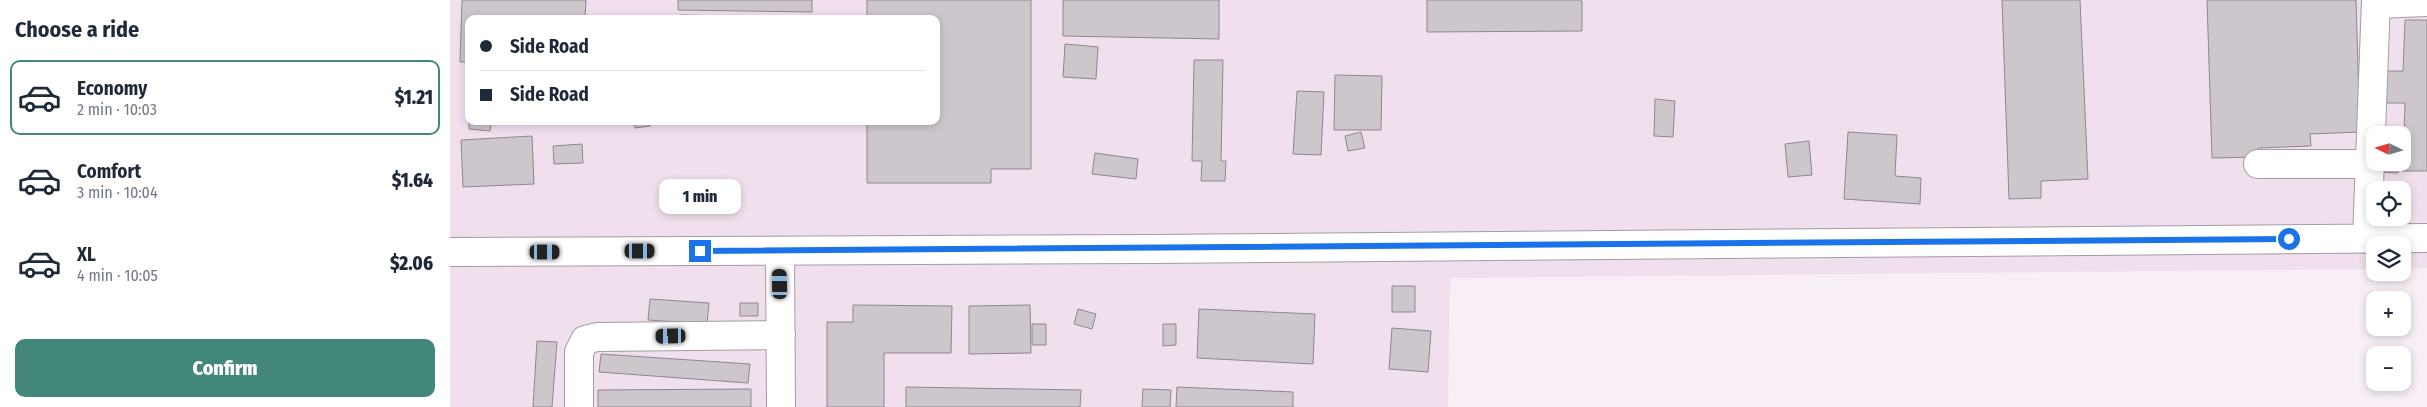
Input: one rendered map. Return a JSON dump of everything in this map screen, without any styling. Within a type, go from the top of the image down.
[{"type":"street","points":[[2371,126],[2376,2],[2427,2]]},
{"type":"street","points":[[2258,164],[2366,164]]},
{"type":"street","points":[[2367,236],[2370,171]]},
{"type":"street","points":[[2411,238],[2427,238]]},
{"type":"street","points":[[450,252],[2366,239]]},
{"type":"street","points":[[780,250],[781,407]]},
{"type":"street","points":[[579,407],[579,352],[585,340],[598,337],[781,335]]},
{"type":"shaded area","points":[[450,0],[2427,0],[2427,268],[2411,269],[2411,236],[2366,236],[2366,269],[1450,278],[1448,407],[450,407]]},
{"type":"building","points":[[462,0],[586,0],[585,15],[465,15],[465,62],[460,62]]},
{"type":"building","points":[[678,0],[812,0],[812,12],[678,10]]},
{"type":"building","points":[[867,0],[1031,0],[1031,169],[991,169],[991,183],[867,183],[867,125],[940,125],[940,15],[867,15]]},
{"type":"building","points":[[1063,0],[1219,0],[1219,39],[1063,36]]},
{"type":"building","points":[[1427,0],[1580,0],[1582,1],[1582,31],[1427,32]]},
{"type":"building","points":[[2002,0],[2080,0],[2088,179],[2041,181],[2041,198],[2009,199]]},
{"type":"building","points":[[2207,0],[2356,0],[2360,132],[2310,134],[2311,146],[2258,148],[2259,157],[2212,158]]},
{"type":"building","points":[[2405,20],[2427,20],[2427,171],[2411,171],[2411,126],[2404,126],[2405,103],[2383,103],[2384,71],[2403,71]]},
{"type":"building","points":[[1065,44],[1098,47],[1096,79],[1063,77]]},
{"type":"building","points":[[1194,60],[1223,60],[1221,161],[1226,161],[1225,181],[1201,181],[1202,161],[1192,161]]},
{"type":"building","points":[[1335,75],[1382,76],[1381,130],[1334,130]]},
{"type":"building","points":[[1297,91],[1324,92],[1321,155],[1293,154]]},
{"type":"building","points":[[1655,99],[1675,101],[1673,137],[1654,136]]},
{"type":"building","points":[[469,125],[491,125],[490,131],[469,129]]},
{"type":"building","points":[[635,125],[650,125],[650,126],[635,128]]},
{"type":"building","points":[[1361,132],[1365,148],[1348,151],[1345,136]]},
{"type":"building","points":[[1848,132],[1897,135],[1895,176],[1921,178],[1920,204],[1844,199]]},
{"type":"building","points":[[532,136],[534,184],[463,187],[461,140]]},
{"type":"building","points":[[1809,141],[1812,175],[1788,177],[1785,144]]},
{"type":"building","points":[[582,144],[583,163],[554,164],[553,146]]},
{"type":"building","points":[[1095,153],[1138,159],[1136,179],[1092,174]]},
{"type":"building","points":[[2398,171],[2398,173],[2377,172]]},
{"type":"building","points":[[1392,286],[1415,286],[1415,312],[1392,312]]},
{"type":"building","points":[[650,299],[709,303],[707,324],[648,320]]},
{"type":"building","points":[[740,303],[758,303],[758,316],[740,316]]},
{"type":"building","points":[[853,305],[952,306],[951,353],[884,353],[884,407],[827,407],[827,322],[853,322]]},
{"type":"building","points":[[1030,305],[1031,353],[969,354],[969,306]]},
{"type":"building","points":[[1078,309],[1096,314],[1092,329],[1074,324]]},
{"type":"building","points":[[1199,309],[1315,314],[1313,364],[1197,358]]},
{"type":"building","points":[[1032,324],[1046,324],[1046,345],[1032,345]]},
{"type":"building","points":[[1163,324],[1176,324],[1176,345],[1163,346]]},
{"type":"building","points":[[1392,328],[1431,331],[1428,372],[1389,369]]},
{"type":"building","points":[[537,341],[557,342],[552,407],[533,407]]},
{"type":"building","points":[[601,354],[750,364],[748,383],[599,372]]},
{"type":"building","points":[[906,387],[1081,390],[1080,407],[906,407]]},
{"type":"building","points":[[1177,387],[1293,392],[1293,407],[1176,407]]},
{"type":"building","points":[[751,389],[751,407],[598,407],[598,390]]},
{"type":"building","points":[[1143,389],[1171,390],[1170,407],[1142,407]]},
{"type":"route","points":[[700,251],[1171,249],[2289,239]]}]
